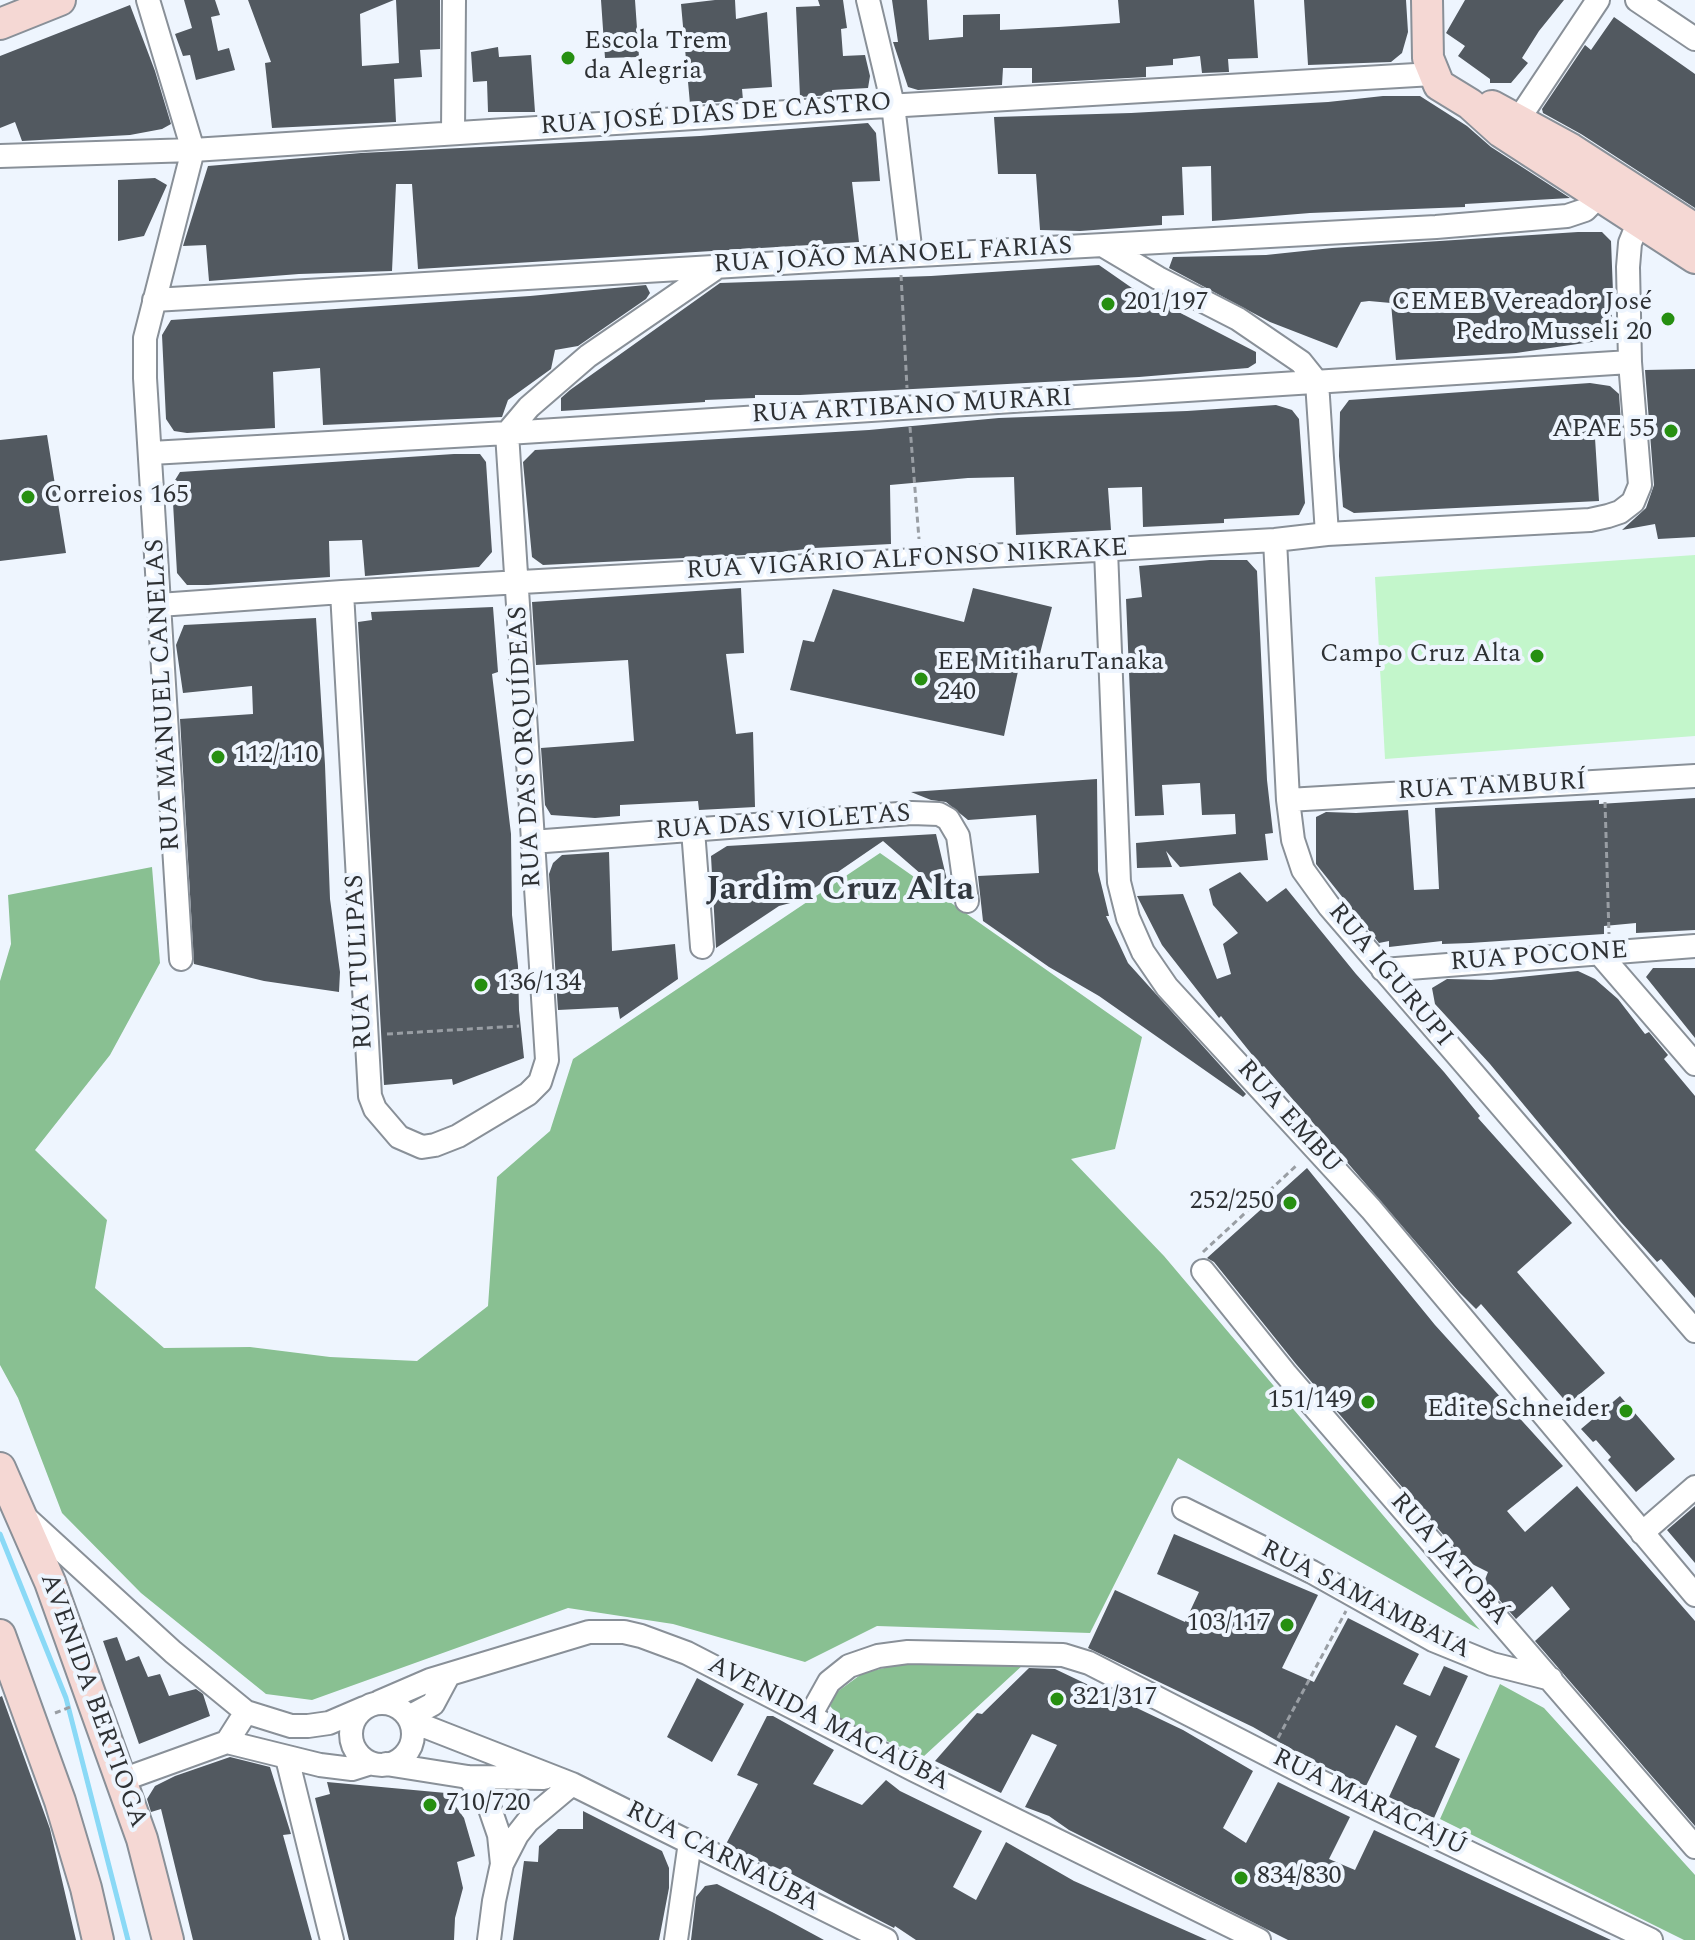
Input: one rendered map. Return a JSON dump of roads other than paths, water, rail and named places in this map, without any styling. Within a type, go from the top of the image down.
[{"type":"street","points":[[0,24],[60,0]]},
{"type":"street","points":[[148,0],[193,150]]},
{"type":"street","points":[[453,133],[454,0]]},
{"type":"street","points":[[868,0],[893,105],[906,255]]},
{"type":"street","points":[[1427,0],[1428,58],[1439,85],[1470,104],[1486,120],[1512,127],[1646,211],[1695,258]]},
{"type":"street","points":[[1512,127],[1598,0]]},
{"type":"street","points":[[1637,0],[1695,39]]},
{"type":"street","name":"RUA JOSÉ DIAS DE CASTRO","points":[[0,156],[193,150],[1433,74]]},
{"type":"street","name":"RUA MANUEL CANELAS","points":[[181,959],[145,338],[193,150]]},
{"type":"street","name":"RUA JOÃO MANOEL FARIAS","points":[[154,300],[1436,227],[1567,216],[1585,210],[1604,183]]},
{"type":"street","points":[[1646,211],[1695,229]]},
{"type":"street","points":[[1630,362],[1630,243],[1646,211]]},
{"type":"street","points":[[1104,246],[1238,319],[1301,362],[1317,382],[1327,534]]},
{"type":"street","points":[[507,433],[529,407],[588,356],[719,266]]},
{"type":"street","name":"RUA ARTIBANO MURARI","points":[[151,453],[1630,362]]},
{"type":"street","name":"RUA VIGÁRIO ALFONSO NIKRAKE","points":[[159,605],[1590,520],[1620,512],[1633,502],[1640,485],[1630,362]]},
{"type":"street","name":"RUA DAS ORQUÍDEAS","points":[[507,433],[547,1060]]},
{"type":"street","name":"RUA IGURUPI","points":[[1275,540],[1288,800],[1293,840],[1303,870],[1383,970],[1695,1331]]},
{"type":"street","name":"RUA EMBU","points":[[1106,550],[1119,882],[1128,918],[1143,952],[1167,987],[1371,1209],[1695,1595]]},
{"type":"street","name":"RUA TULIPAS","points":[[342,592],[367,1074],[375,1109],[399,1137],[422,1147],[435,1145],[458,1136],[528,1094],[540,1082],[547,1060]]},
{"type":"street","name":"RUA TAMBURÍ","points":[[1288,800],[1695,776]]},
{"type":"street","name":"RUA DAS VIOLETAS","points":[[532,842],[912,813],[939,814],[948,819],[958,836],[967,901]]},
{"type":"street","points":[[693,830],[702,947]]},
{"type":"street","name":"RUA POCONE","points":[[1383,970],[1604,947],[1695,946]]},
{"type":"street","points":[[1604,947],[1695,1064]]},
{"type":"street","name":"RUA JATOBÁ","points":[[1203,1271],[1285,1373],[1695,1847]]},
{"type":"street","name":"AVENIDA BERTIOGA","points":[[0,1468],[50,1582],[142,1839],[168,1940]]},
{"type":"street","points":[[1642,1533],[1695,1487]]},
{"type":"street","name":"RUA SAMAMBAIA","points":[[1184,1509],[1312,1572],[1433,1640],[1492,1664],[1551,1679]]},
{"type":"street","points":[[19,1512],[173,1652],[246,1712],[227,1742]]},
{"type":"street","name":"AVENIDA MACAÚBA","points":[[246,1712],[291,1726],[329,1723],[416,1685],[589,1632],[624,1632],[687,1653],[1259,1940]]},
{"type":"street","points":[[0,1635],[60,1801],[98,1940]]},
{"type":"street","name":"RUA MARACAJÚ","points":[[810,1716],[829,1682],[849,1666],[878,1656],[908,1652],[1063,1655],[1089,1663],[1313,1778],[1651,1940]]},
{"type":"street","points":[[410,1719],[433,1704],[448,1676]]},
{"type":"street","points":[[119,1781],[227,1742],[320,1765],[352,1769],[378,1764],[404,1755],[413,1737],[410,1719],[394,1705],[372,1705],[352,1726],[351,1738],[355,1748],[378,1764],[468,1777],[565,1781]]},
{"type":"street","name":"RUA CARNAÚBA","points":[[410,1719],[565,1781],[886,1940]]},
{"type":"street","points":[[287,1758],[332,1940]]},
{"type":"street","points":[[468,1777],[487,1800],[499,1835],[502,1864],[489,1940]]},
{"type":"street","points":[[502,1864],[528,1821],[565,1781]]},
{"type":"street","points":[[676,1940],[690,1842]]},
{"type":"waterway","points":[[0,1534],[66,1698],[128,1940]]},
{"type":"place","name":"Escola Trem da Alegria","points":[[568,58]]},
{"type":"place","name":"201/197","points":[[1108,304]]},
{"type":"place","name":"CEMEB Vereador José Pedro Musseli 20","points":[[1668,319]]},
{"type":"place","name":"APAE 55","points":[[1671,431]]},
{"type":"place","name":"Correios 165","points":[[28,497]]},
{"type":"place","name":"Campo Cruz Alta","points":[[1537,656]]},
{"type":"place","name":"EE MitiharuTanaka 240","points":[[921,679]]},
{"type":"place","name":"112/110","points":[[218,757]]},
{"type":"place","name":"136/134","points":[[481,985]]},
{"type":"place","name":"252/250","points":[[1290,1203]]},
{"type":"place","name":"151/149","points":[[1368,1402]]},
{"type":"place","name":"Edite Schneider","points":[[1626,1411]]},
{"type":"place","name":"103/117","points":[[1287,1625]]},
{"type":"place","name":"321/317","points":[[1057,1699]]},
{"type":"place","name":"710/720","points":[[430,1805]]},
{"type":"place","name":"834/830","points":[[1241,1878]]},
{"type":"district","name":"Jardim Cruz Alta","points":[[840,892]]}]
